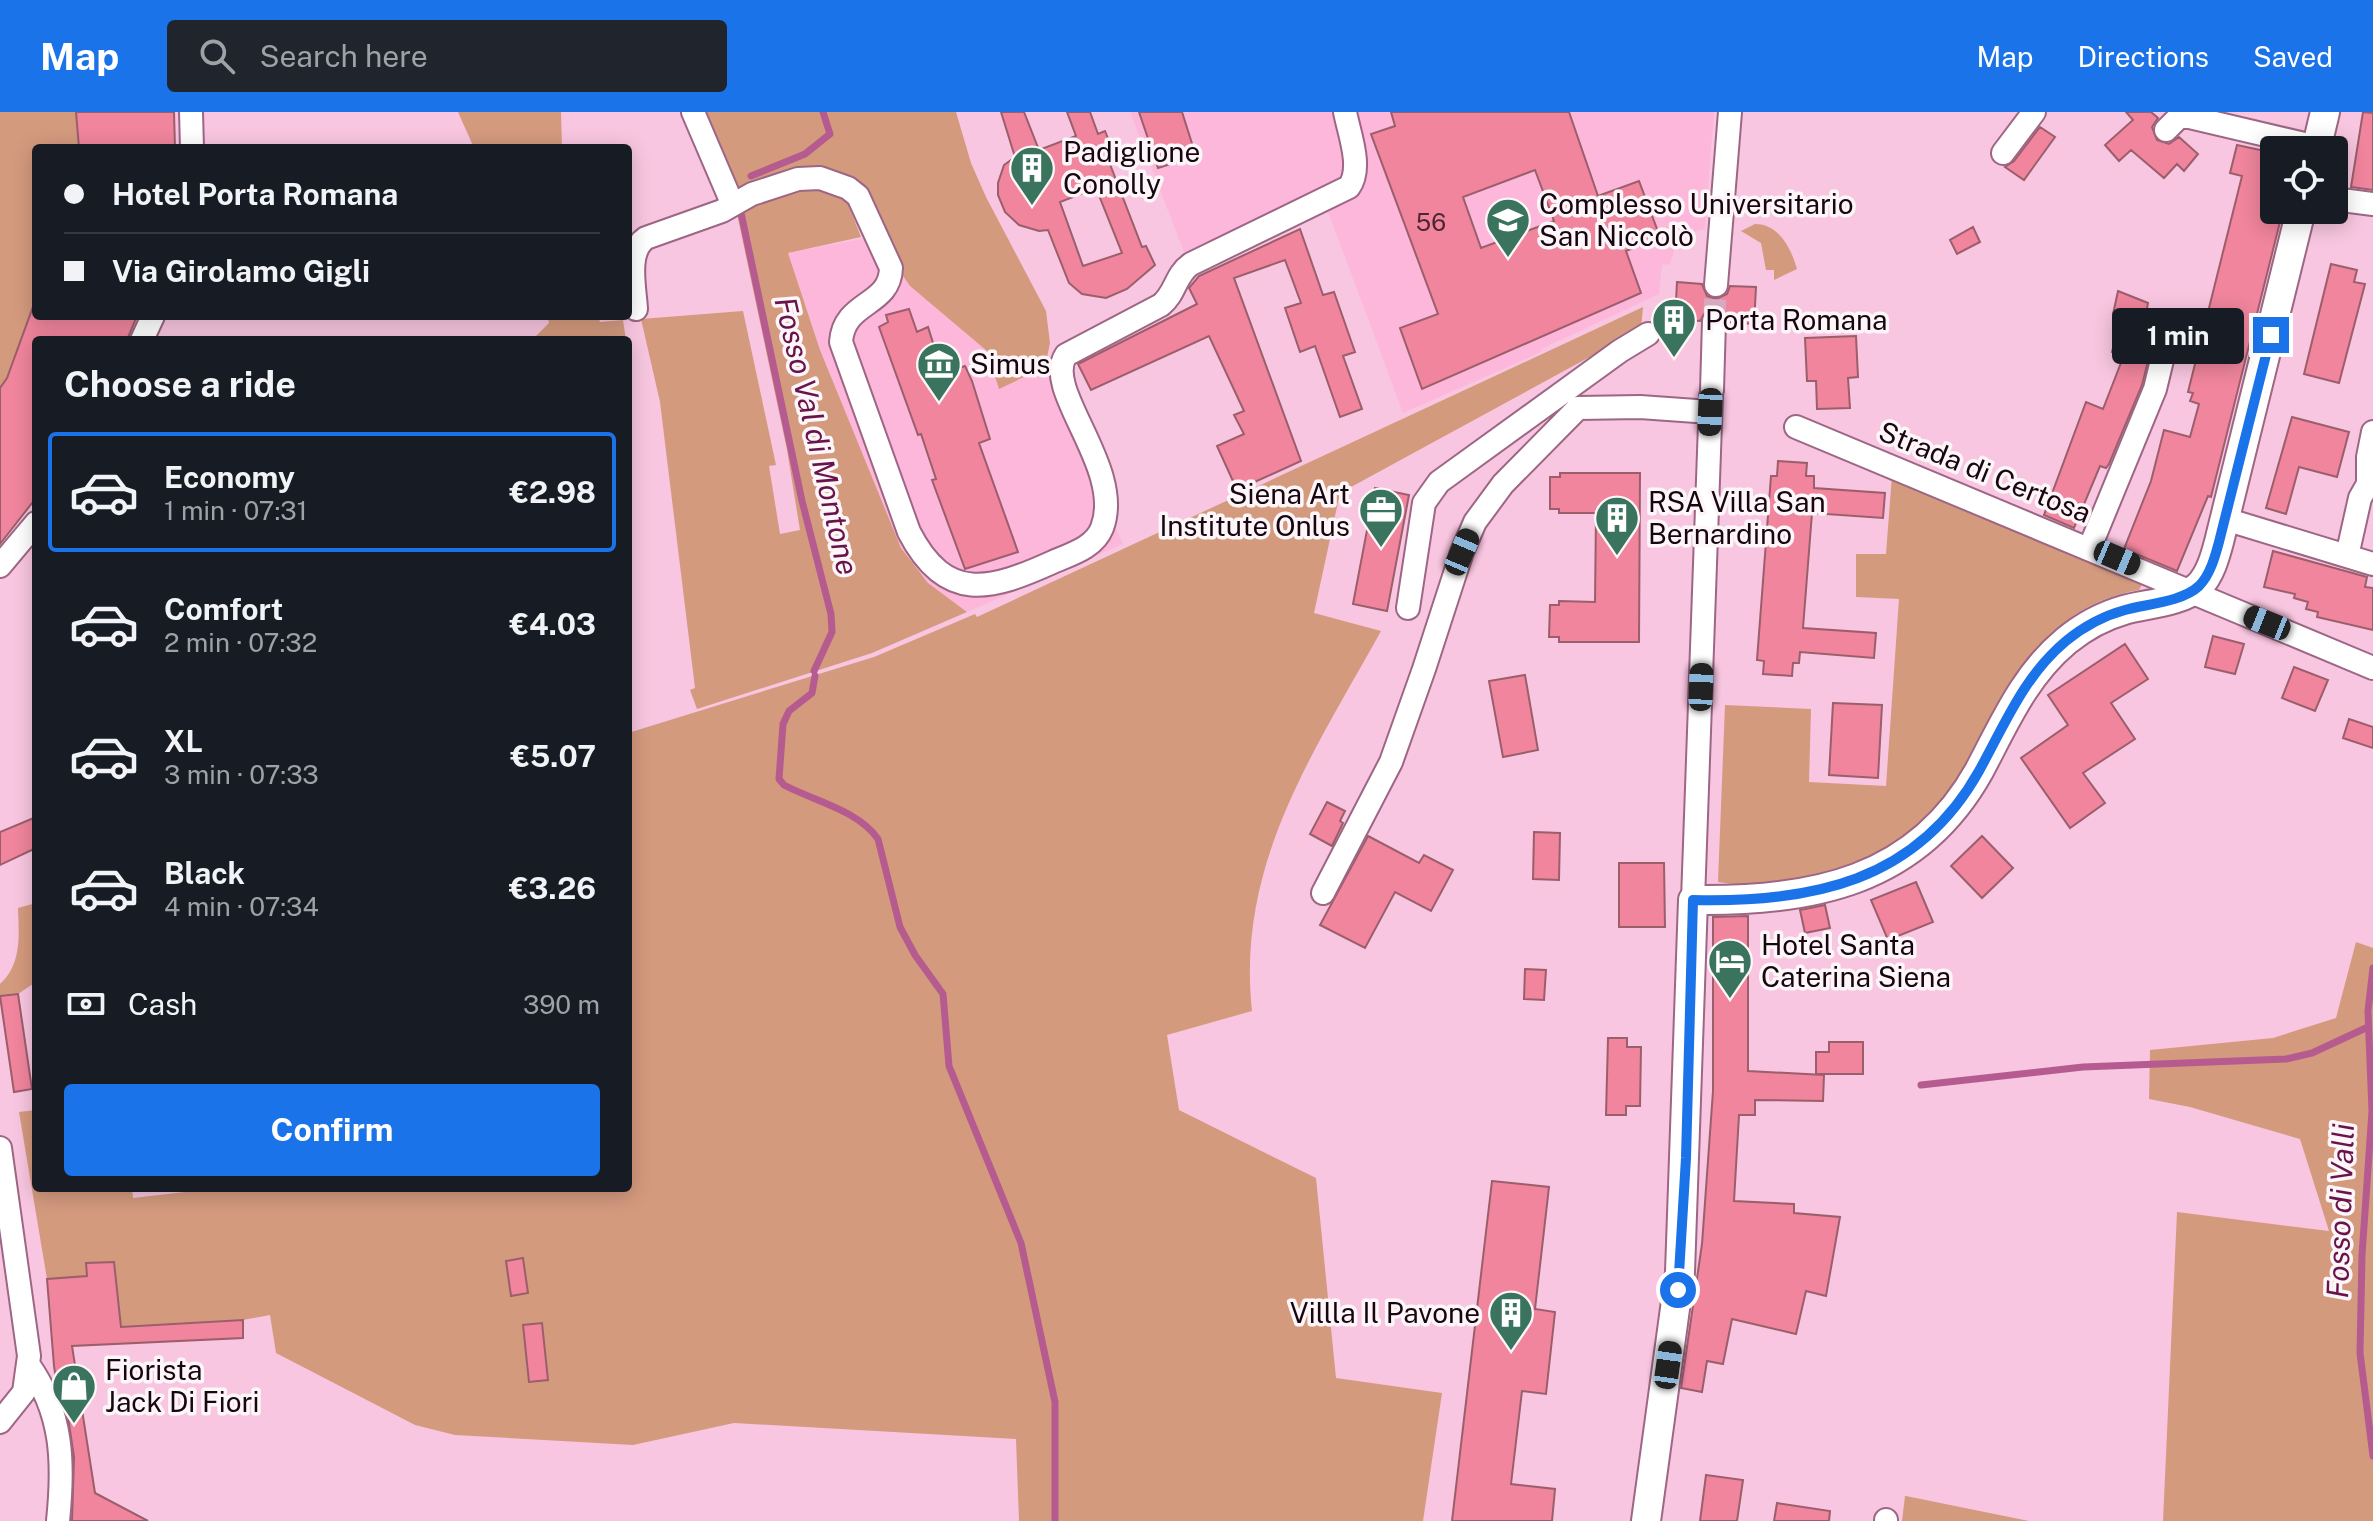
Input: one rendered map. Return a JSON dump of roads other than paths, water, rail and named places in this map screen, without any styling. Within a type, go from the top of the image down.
[{"type":"main road","points":[[2320,136],[2325,112]]},
{"type":"main road","points":[[1646,1521],[1680,1272],[1693,900],[1754,899],[1826,888],[1868,875],[1901,858],[1928,837],[1952,812],[1977,774],[2030,677],[2050,655],[2098,621],[2193,590],[2212,566],[2298,224]]},
{"type":"street","points":[[191,112],[192,144]]},
{"type":"street","points":[[693,112],[732,203]]},
{"type":"street","points":[[636,309],[634,262],[640,242],[798,179],[829,180],[858,196],[891,268],[891,279],[885,291],[847,320],[842,334],[843,351],[917,548],[935,567],[960,582],[979,586],[1002,584],[1083,548],[1097,538],[1102,528],[1107,502],[1104,479],[1060,375],[1066,355],[1161,305],[1173,292],[1180,273],[1191,264],[1349,187],[1354,180],[1355,166],[1345,112]]},
{"type":"street","points":[[1716,285],[1730,112]]},
{"type":"street","points":[[2003,153],[2034,112]]},
{"type":"street","points":[[2166,130],[2181,115],[2265,136]]},
{"type":"street","points":[[2348,201],[2373,204]]},
{"type":"street","points":[[1693,900],[1714,321]]},
{"type":"street","points":[[2090,547],[2155,389],[2171,323]]},
{"type":"street","points":[[1408,608],[1424,503],[1439,482],[1648,334]]},
{"type":"street","points":[[1323,893],[1391,762],[1462,552],[1475,522],[1490,500],[1578,408],[1640,407],[1711,399]]},
{"type":"street","name":"Strada di Certosa","points":[[1796,427],[2193,590],[2373,668]]},
{"type":"street","points":[[2347,556],[2360,498],[2370,483],[2373,432]]},
{"type":"street","points":[[2225,519],[2373,564]]},
{"type":"street","points":[[0,566],[32,528]]},
{"type":"street","points":[[0,1148],[28,1364],[24,1392],[0,1422]]},
{"type":"street","points":[[28,1364],[46,1390],[55,1414],[61,1465],[58,1521]]},
{"type":"waterway","name":"Fosso Val di Montone","points":[[751,176],[805,154],[830,134],[823,112]]},
{"type":"waterway","name":"Fosso Val di Montone","points":[[740,208],[802,501],[831,614],[832,632],[814,671]]},
{"type":"waterway","name":"Fosso Val di Montone","points":[[815,676],[812,693],[789,711],[783,724],[779,779],[784,785],[847,813],[878,839],[900,927],[915,955],[943,994],[949,1066],[1021,1243],[1055,1402],[1055,1521]]},
{"type":"waterway","name":"Fosso di Valli","points":[[2373,968],[2368,1011],[2372,1111],[2362,1255],[2360,1353],[2373,1456]]},
{"type":"waterway","points":[[1921,1085],[2083,1067],[2286,1059],[2312,1053],[2368,1027]]},
{"type":"tunnel","points":[[1714,321],[1716,285]]},
{"type":"place","name":"Padiglione Conolly","points":[[1032,207]]},
{"type":"place","name":"Complesso Universitario San Niccolò","points":[[1508,259]]},
{"type":"place","name":"Porta Romana","points":[[1674,359]]},
{"type":"place","name":"Simus","points":[[939,403]]},
{"type":"place","name":"Siena Art Institute Onlus","points":[[1381,549]]},
{"type":"place","name":"RSA Villa San Bernardino","points":[[1617,557]]},
{"type":"place","name":"Hotel Santa Caterina Siena","points":[[1730,1000]]},
{"type":"place","name":"Villla Il Pavone","points":[[1511,1352]]},
{"type":"place","name":"Fiorista Jack Di Fiori","points":[[74,1425]]}]
